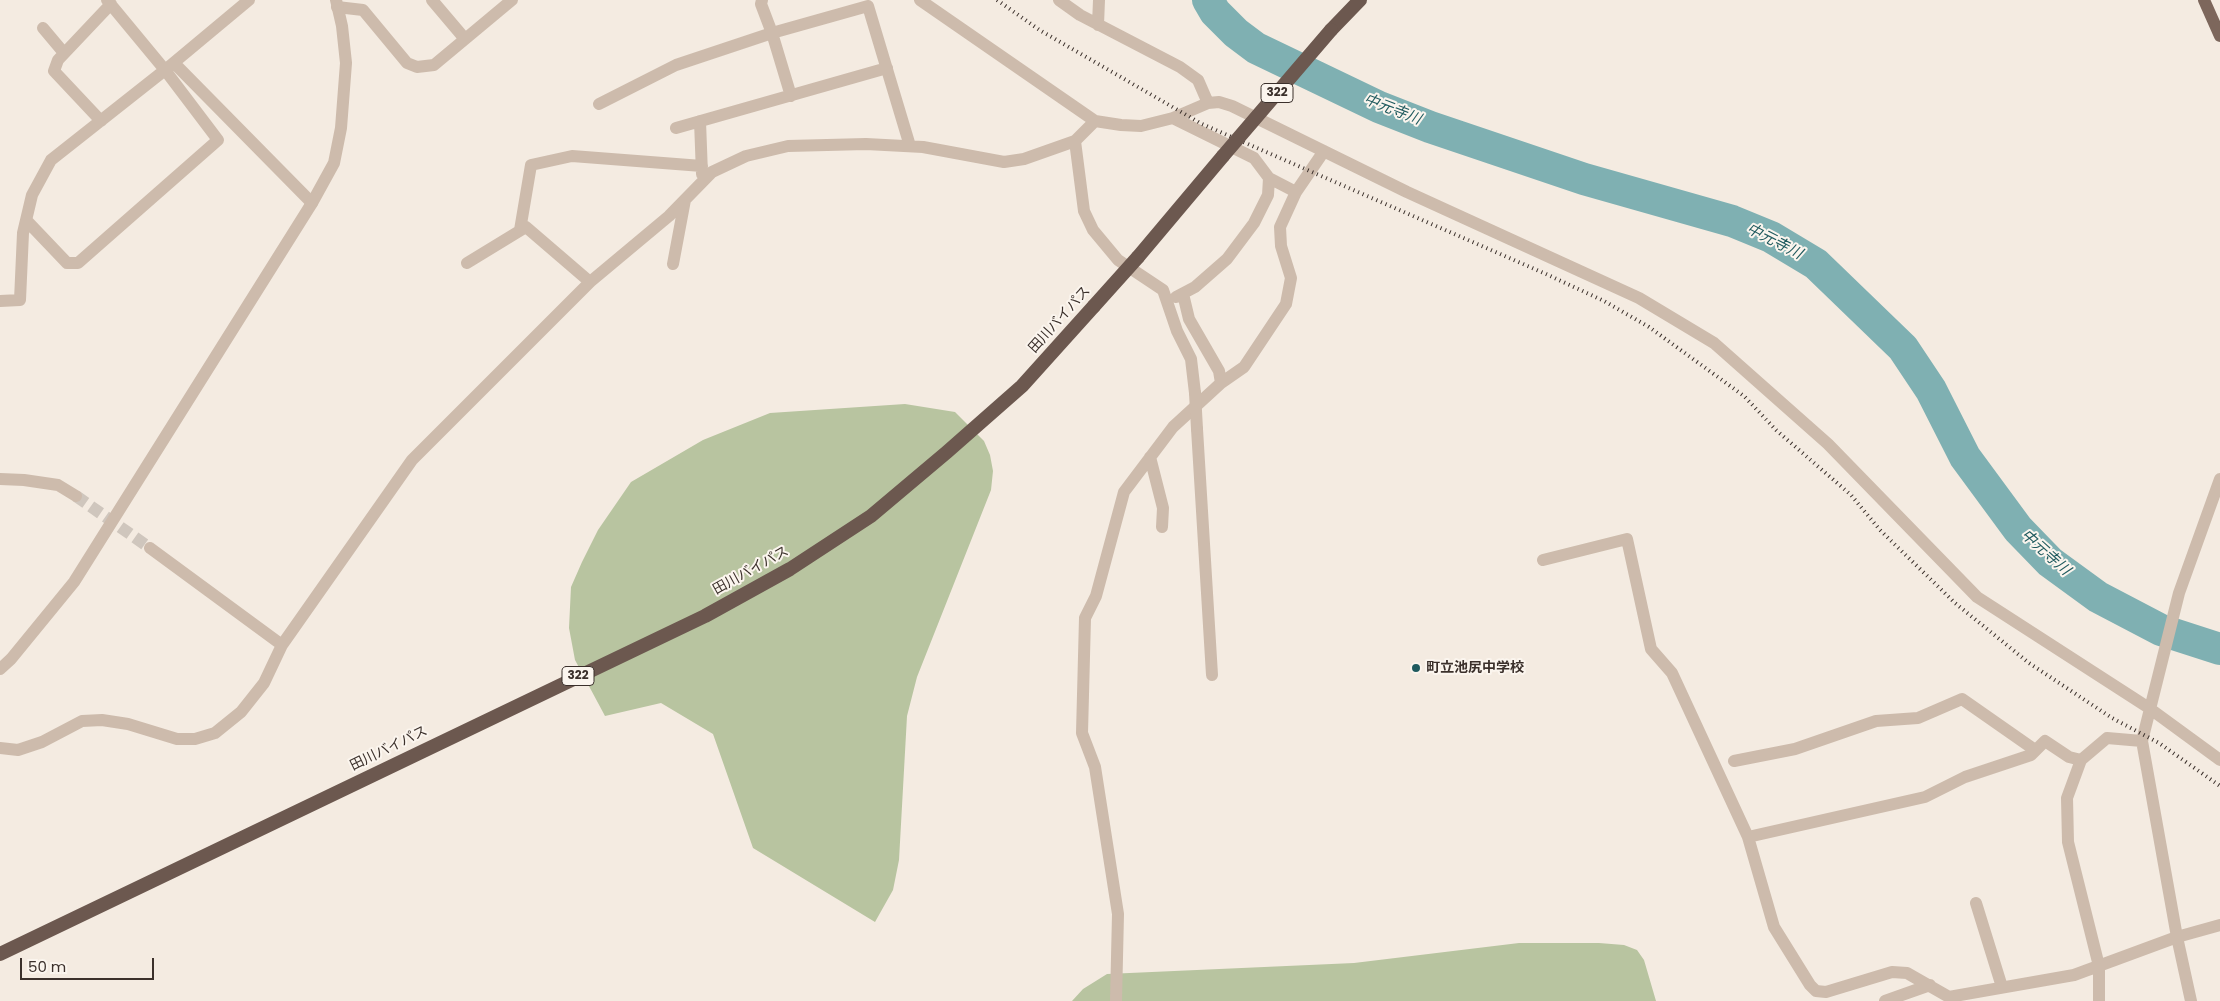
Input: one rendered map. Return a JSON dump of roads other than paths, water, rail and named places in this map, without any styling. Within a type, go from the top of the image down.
[{"type":"highway","name":"田川バイパス","points":[[0,954],[705,616],[790,569],[871,516],[1022,386],[1138,256],[1331,30],[1360,0]]},
{"type":"main road","points":[[2204,0],[2220,36]]},
{"type":"street","points":[[432,0],[465,39]]},
{"type":"street","points":[[0,669],[11,659],[74,582],[312,203],[334,163],[341,128],[346,63],[336,4],[362,5],[407,63],[417,67],[434,65],[512,0]]},
{"type":"street","points":[[762,0],[761,4],[791,96]]},
{"type":"street","points":[[920,0],[1096,121],[1142,126],[1173,118],[1208,103],[1219,102],[1232,106],[1407,192],[1639,298],[1714,343],[1828,444],[1977,597],[2149,708],[2220,760]]},
{"type":"street","points":[[1059,0],[1080,16],[1180,67],[1198,80],[1208,103]]},
{"type":"street","points":[[1098,25],[1099,0]]},
{"type":"street","points":[[0,301],[20,300],[26,220],[32,195],[51,160],[170,66],[247,1]]},
{"type":"street","points":[[102,120],[54,71],[58,60],[109,2],[170,66],[312,203]]},
{"type":"street","points":[[599,104],[676,64],[869,3],[910,146]]},
{"type":"street","points":[[43,28],[64,53]]},
{"type":"street","points":[[26,220],[67,263],[78,262],[218,140],[170,66]]},
{"type":"street","points":[[676,128],[887,68]]},
{"type":"street","points":[[1173,118],[1254,158],[1269,178],[1296,192]]},
{"type":"street","points":[[700,121],[703,181]]},
{"type":"street","points":[[0,748],[18,750],[42,742],[82,721],[102,720],[128,724],[177,739],[195,739],[215,733],[241,712],[264,683],[282,645],[412,460],[590,282],[669,216],[712,172],[746,156],[788,146],[866,144],[910,146],[1004,162],[1024,159],[1075,141],[1096,121]]},
{"type":"street","points":[[1075,141],[1084,211],[1093,230],[1118,260],[1163,290],[1177,331],[1191,358],[1195,393],[1212,675]]},
{"type":"street","points":[[1116,1001],[1118,914],[1095,767],[1082,733],[1085,618],[1096,596],[1124,492],[1172,427],[1221,384],[1244,367],[1286,304],[1291,278],[1281,246],[1280,227],[1296,192],[1324,151]]},
{"type":"street","points":[[520,230],[531,165],[572,156],[702,166]]},
{"type":"street","points":[[1167,302],[1194,287],[1227,258],[1254,223],[1268,195],[1269,178]]},
{"type":"street","points":[[673,264],[685,200]]},
{"type":"street","points":[[467,262],[526,226],[590,282]]},
{"type":"street","points":[[1182,294],[1189,319],[1219,371],[1221,384]]},
{"type":"street","points":[[1150,457],[1163,508],[1162,527]]},
{"type":"street","points":[[0,478],[58,485],[76,496]]},
{"type":"street","points":[[2191,1001],[2177,937],[2142,741],[2179,594],[2220,479]]},
{"type":"street","points":[[1543,560],[1627,539],[1651,649],[1672,673],[1748,837],[1774,927],[1810,985],[1816,991],[1826,992],[1892,972],[1907,973],[1949,996],[2002,988],[2074,975],[2177,937],[2220,925]]},
{"type":"street","points":[[150,548],[282,645]]},
{"type":"street","points":[[1734,760],[1795,749],[1876,721],[1918,718],[1962,699],[2035,750]]},
{"type":"street","points":[[2099,1001],[2099,966],[2068,842],[2067,798],[2081,760],[2107,738],[2142,741]]},
{"type":"street","points":[[1748,837],[1925,798],[1965,777],[2031,755],[2044,741],[2070,757],[2081,760]]},
{"type":"street","points":[[1976,903],[2002,988]]},
{"type":"street","points":[[1885,1001],[1930,985]]},
{"type":"waterway","name":"中元寺川","points":[[1208,0],[1215,12],[1236,33],[1256,48],[1379,107],[1430,127],[1584,179],[1732,221],[1771,237],[1816,264],[1903,348],[1931,390],[1965,457],[2018,529],[2050,562],[2098,597],[2161,630],[2220,649]]},
{"type":"tunnel","points":[[76,496],[150,548]]},
{"type":"railway","points":[[997,0],[1041,31],[1202,124],[1546,274],[1604,301],[1649,327],[1744,396],[1776,430],[1851,495],[1880,530],[1955,603],[2029,663],[2112,718],[2159,743],[2220,786]]},
{"type":"place","name":"町立池尻中学校","points":[[1416,668]]}]
